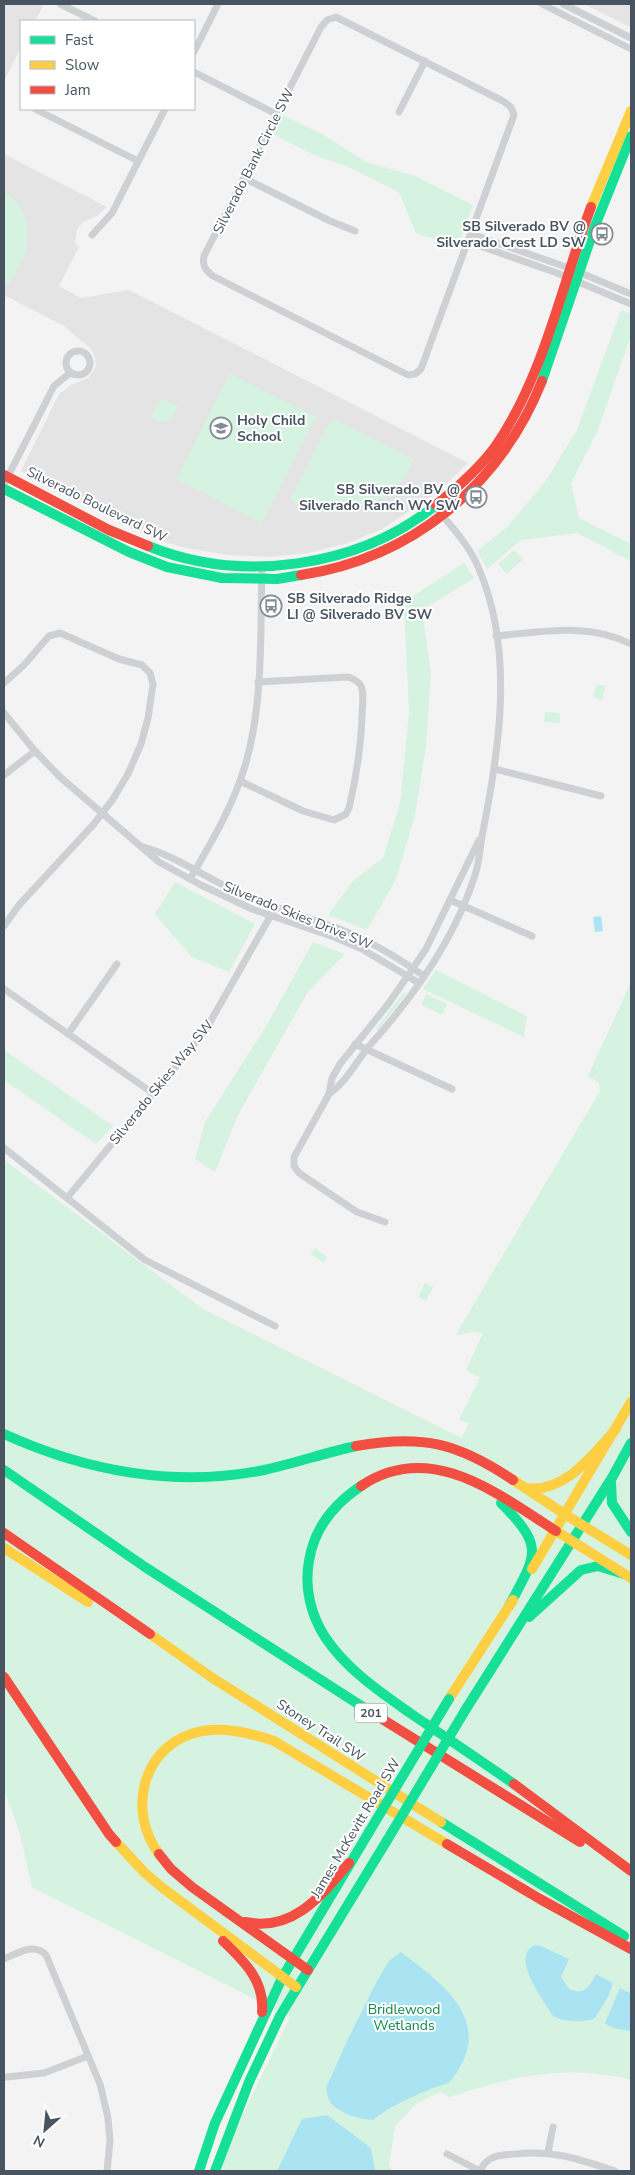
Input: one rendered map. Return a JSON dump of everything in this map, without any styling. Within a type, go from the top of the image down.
[{"type":"main road","name":"Silverado Boulevard SW","points":[[573,274],[596,191],[631,111]]},
{"type":"main road","name":"Silverado Boulevard SW","points":[[4,489],[125,550],[154,562],[215,577],[261,580],[313,575],[362,561],[414,536],[439,512],[476,470],[491,452],[513,418],[531,381],[573,274],[631,136]]},
{"type":"main road","name":"Silverado Boulevard SW","points":[[5,478],[156,550],[212,564],[262,568],[310,563],[341,555],[402,530],[439,512]]},
{"type":"main road","points":[[525,1488],[541,1489],[559,1481],[599,1448],[616,1429],[631,1402]]},
{"type":"main road","name":"James McKevitt Road SW","points":[[199,2171],[215,2123],[258,2026],[292,1960],[449,1699],[566,1515],[616,1429]]},
{"type":"main road","points":[[4,1434],[43,1451],[71,1460],[120,1471],[176,1476],[235,1474],[263,1470],[362,1445],[398,1440],[448,1446],[471,1456],[525,1488],[631,1555]]},
{"type":"main road","points":[[215,2171],[248,2082],[296,1987],[631,1444]]},
{"type":"main road","points":[[628,1576],[485,1487],[452,1472],[418,1468],[402,1469],[383,1474],[364,1482],[346,1493],[325,1520],[312,1544],[308,1559],[307,1589],[316,1620],[334,1649],[378,1689],[519,1787],[631,1872]]},
{"type":"main road","name":"201","points":[[4,1470],[114,1547],[263,1645],[631,1872]]},
{"type":"main road","points":[[613,1476],[609,1491],[613,1508],[631,1532]]},
{"type":"main road","points":[[485,1487],[518,1521],[534,1549],[532,1562],[509,1606]]},
{"type":"main road","name":"Stoney Trail SW","points":[[4,1533],[214,1679],[631,1940]]},
{"type":"main road","points":[[4,1548],[58,1584],[214,1679]]},
{"type":"main road","points":[[515,1633],[538,1608],[581,1570],[598,1566],[628,1576]]},
{"type":"main road","points":[[4,1677],[109,1834],[145,1873],[296,1987]]},
{"type":"main road","points":[[308,1970],[176,1873],[163,1860],[146,1832],[142,1815],[143,1785],[158,1755],[177,1739],[207,1730],[218,1729],[251,1733],[284,1746],[540,1899],[631,1949]]},
{"type":"main road","points":[[238,1919],[252,1925],[267,1925],[295,1914],[328,1888],[350,1863]]},
{"type":"main road","points":[[164,1889],[176,1903],[234,1951],[254,1976],[261,1988],[264,2001],[258,2026]]},
{"type":"street","points":[[60,4],[93,20]]},
{"type":"street","points":[[195,50],[218,4]]},
{"type":"street","points":[[542,4],[631,49]]},
{"type":"street","points":[[563,4],[631,38]]},
{"type":"street","name":"Silverado Bank Circle SW","points":[[331,18],[343,19],[511,106],[513,121],[421,369],[415,374],[408,376],[208,272],[203,263],[204,256],[276,114],[321,27],[331,18]]},
{"type":"street","points":[[399,112],[425,61]]},
{"type":"street","points":[[195,73],[276,114]]},
{"type":"street","points":[[37,110],[138,161]]},
{"type":"street","points":[[92,235],[112,212],[164,110]]},
{"type":"street","points":[[244,178],[330,221],[355,231]]},
{"type":"street","points":[[472,234],[573,274],[631,304]]},
{"type":"street","points":[[469,242],[631,294]]},
{"type":"street","points":[[5,478],[54,386],[70,373]]},
{"type":"street","points":[[329,1094],[342,1084],[367,1049],[398,1013],[420,983],[446,940],[463,906],[475,875],[495,769],[500,695],[496,636],[489,595],[479,568],[463,542],[439,512]]},
{"type":"street","points":[[190,879],[223,819],[240,781],[255,725],[262,568]]},
{"type":"street","points":[[496,636],[577,629],[614,635],[631,644]]},
{"type":"street","points":[[4,683],[24,665],[49,636],[60,633],[118,658],[142,665],[150,673],[153,684],[151,704],[141,744],[128,774],[102,815],[19,905],[4,926]]},
{"type":"street","points":[[240,781],[303,810],[334,820],[346,814],[349,808],[357,767],[361,742],[363,699],[362,689],[358,682],[348,677],[258,682]]},
{"type":"street","name":"Silverado Skies Drive SW","points":[[4,713],[35,751],[60,777],[102,815],[160,862],[231,900],[270,916],[346,942],[388,963],[420,983]]},
{"type":"street","points":[[4,775],[35,751]]},
{"type":"street","points":[[495,769],[601,796]]},
{"type":"street","points":[[385,1222],[369,1218],[352,1210],[299,1173],[294,1166],[296,1153],[329,1094],[332,1078],[355,1044],[389,1003],[426,949],[482,834]]},
{"type":"street","name":"Silverado Skies Drive SW","points":[[141,846],[165,854],[195,871],[275,908],[359,937],[391,954],[424,976]]},
{"type":"street","points":[[450,900],[532,936]]},
{"type":"street","name":"Silverado Skies Way SW","points":[[67,1198],[205,1031],[275,908]]},
{"type":"street","points":[[68,1034],[117,964]]},
{"type":"street","points":[[4,989],[154,1094]]},
{"type":"street","points":[[355,1044],[452,1089]]},
{"type":"street","points":[[4,1148],[145,1260],[275,1326]]},
{"type":"street","points":[[4,1959],[32,1948],[40,1950],[46,1955],[100,2084],[108,2118],[110,2141],[107,2171]]},
{"type":"street","points":[[7,2077],[44,2073],[88,2056]]},
{"type":"street","points":[[548,2152],[552,2127]]},
{"type":"street","points":[[447,2154],[480,2171],[485,2162],[492,2157],[548,2152],[568,2156],[615,2171]]},
{"type":"shaded area","points":[[4,4],[44,4],[36,20],[20,20],[20,49],[4,81]]},
{"type":"shaded area","points":[[584,4],[631,4],[631,27],[626,25]]},
{"type":"shaded area","name":"Holy Child School","points":[[4,154],[107,207],[97,216],[83,222],[77,229],[75,243],[79,247],[59,286],[81,298],[129,290],[468,463],[438,492],[382,529],[348,543],[308,553],[270,557],[228,555],[186,548],[162,541],[134,530],[21,471],[59,394],[71,385],[88,378],[96,366],[95,357],[90,348],[64,326],[4,295]]},
{"type":"green space","points":[[281,114],[322,134],[366,162],[415,176],[473,205],[458,247],[416,233],[399,192],[347,166],[314,155],[271,133]]},
{"type":"green space","points":[[4,191],[16,201],[23,211],[27,223],[26,248],[9,285],[4,282]]},
{"type":"green space","points":[[621,310],[631,314],[631,335],[598,430],[571,483],[579,518],[631,544],[631,561],[577,533],[521,540],[487,569],[477,551],[507,527],[545,482],[577,430]]},
{"type":"green space","points":[[230,374],[316,417],[262,523],[177,479]]},
{"type":"green space","points":[[162,399],[178,406],[170,421],[159,421],[151,418],[156,405]]},
{"type":"green space","points":[[336,420],[414,459],[405,476],[393,490],[361,508],[344,511],[326,511],[307,508],[290,500],[329,422]]},
{"type":"green space","points":[[514,550],[523,559],[507,574],[498,564]]},
{"type":"green space","points":[[464,563],[474,578],[422,610],[431,674],[426,746],[415,815],[396,879],[367,930],[328,915],[354,880],[383,858],[400,804],[409,713],[404,602]]},
{"type":"green space","points":[[597,684],[606,686],[602,700],[593,697]]},
{"type":"green space","points":[[545,712],[560,713],[560,723],[544,722]]},
{"type":"green space","points":[[175,882],[255,924],[229,972],[192,957],[155,914]]},
{"type":"green space","points":[[313,942],[345,954],[307,993],[237,1117],[215,1172],[195,1159],[205,1122],[268,1023]]},
{"type":"green space","points":[[436,970],[527,1016],[524,1037],[423,989]]},
{"type":"green space","name":"Bridlewood Wetlands","points":[[631,982],[631,2080],[607,2075],[562,2073],[517,2078],[450,2097],[440,2092],[417,2103],[395,2126],[389,2165],[392,2171],[221,2171],[236,2129],[290,2017],[32,1887],[19,1830],[4,1790],[4,1160],[203,1309],[462,1438],[469,1423],[459,1420],[480,1378],[466,1370],[483,1333],[472,1332],[455,1336],[600,1091],[599,1083],[588,1076]]},
{"type":"green space","points":[[404,992],[406,994],[378,1030],[376,1028]]},
{"type":"green space","points":[[426,994],[447,1004],[442,1015],[421,1005]]},
{"type":"green space","points":[[4,1050],[113,1126],[96,1144],[4,1080]]},
{"type":"green space","points":[[315,1248],[327,1257],[323,1263],[311,1254]]},
{"type":"green space","points":[[425,1283],[433,1287],[426,1301],[418,1297]]},
{"type":"water","points":[[601,916],[603,931],[595,932],[593,917]]},
{"type":"water","points":[[535,1945],[569,1959],[561,1977],[569,1989],[583,1991],[589,1986],[596,1974],[613,1983],[609,1995],[595,2018],[586,2021],[574,2021],[562,2020],[553,2016],[536,1990],[527,1969],[526,1959],[528,1951]]},
{"type":"water","points":[[401,1952],[439,1983],[460,2008],[467,2022],[469,2038],[466,2054],[456,2074],[448,2083],[402,2102],[373,2120],[356,2117],[335,2107],[329,2100],[326,2088],[378,1979],[389,1961]]},
{"type":"water","points":[[620,1988],[631,1994],[631,2031],[613,2028],[605,2023]]},
{"type":"water","points":[[327,2115],[371,2148],[375,2171],[277,2171],[302,2119]]},
{"type":"traffic: fast","points":[[542,381],[595,226],[631,136]]},
{"type":"traffic: fast","points":[[4,489],[129,552],[167,567],[222,578],[277,579],[301,575]]},
{"type":"traffic: fast","points":[[148,546],[184,558],[221,564],[259,566],[297,563],[335,556],[371,543],[405,526],[436,505]]},
{"type":"traffic: fast","points":[[4,1434],[66,1458],[131,1473],[164,1476],[231,1475],[264,1470],[356,1446]]},
{"type":"traffic: fast","points":[[466,1709],[613,1476],[631,1443]]},
{"type":"traffic: fast","points":[[4,1470],[145,1567],[366,1709]]},
{"type":"traffic: fast","points":[[611,1483],[612,1503],[631,1532]]},
{"type":"traffic: fast","points":[[361,1486],[334,1509],[315,1538],[309,1561],[307,1581],[312,1610],[320,1629],[333,1649],[364,1679],[387,1697],[514,1784]]},
{"type":"traffic: fast","points":[[501,1503],[525,1531],[532,1552],[525,1575],[509,1606]]},
{"type":"traffic: fast","points":[[529,1617],[581,1570],[598,1566],[624,1574]]},
{"type":"traffic: fast","points":[[369,1832],[449,1699]]},
{"type":"traffic: fast","points":[[386,1842],[466,1709]]},
{"type":"traffic: fast","points":[[441,1822],[624,1936]]},
{"type":"traffic: fast","points":[[199,2171],[215,2123],[282,1978],[369,1832]]},
{"type":"traffic: fast","points":[[215,2171],[249,2082],[280,2016],[386,1842]]},
{"type":"traffic: slow","points":[[591,207],[631,111]]},
{"type":"traffic: slow","points":[[532,1569],[631,1402]]},
{"type":"traffic: slow","points":[[526,1488],[540,1488],[553,1485],[566,1478],[588,1460],[616,1429]]},
{"type":"traffic: slow","points":[[513,1480],[566,1515]]},
{"type":"traffic: slow","points":[[566,1515],[631,1555]]},
{"type":"traffic: slow","points":[[556,1531],[631,1578]]},
{"type":"traffic: slow","points":[[4,1548],[88,1602]]},
{"type":"traffic: slow","points":[[449,1699],[513,1600]]},
{"type":"traffic: slow","points":[[150,1634],[214,1679],[441,1822]]},
{"type":"traffic: slow","points":[[159,1854],[149,1838],[142,1802],[145,1785],[151,1769],[161,1754],[174,1742],[191,1734],[212,1730],[244,1732],[274,1741],[447,1844]]},
{"type":"traffic: slow","points":[[116,1842],[145,1873],[164,1889],[296,1987]]},
{"type":"traffic: jam","points":[[436,505],[475,471],[495,447],[512,420],[539,361],[591,207]]},
{"type":"traffic: jam","points":[[301,575],[342,566],[380,552],[415,534],[447,511],[477,484],[502,453],[524,419],[542,381]]},
{"type":"traffic: jam","points":[[4,475],[109,530],[148,546]]},
{"type":"traffic: jam","points":[[356,1446],[401,1441],[439,1445],[475,1457],[513,1480]]},
{"type":"traffic: jam","points":[[361,1486],[387,1473],[412,1468],[438,1470],[463,1477],[487,1488],[556,1531]]},
{"type":"traffic: jam","points":[[4,1533],[150,1634]]},
{"type":"traffic: jam","points":[[4,1677],[116,1842]]},
{"type":"traffic: jam","points":[[366,1709],[580,1842]]},
{"type":"traffic: jam","points":[[514,1784],[631,1871]]},
{"type":"traffic: jam","points":[[447,1844],[540,1899],[631,1949]]},
{"type":"traffic: jam","points":[[159,1854],[171,1869],[192,1887],[308,1970]]},
{"type":"traffic: jam","points":[[245,1922],[262,1924],[278,1922],[292,1916],[304,1909],[328,1888],[349,1863]]},
{"type":"traffic: jam","points":[[223,1941],[252,1972],[257,1981],[262,2001],[262,2012]]},
{"type":"place","name":"SB Silverado BV @ Silverado Crest LD SW","points":[[602,234]]},
{"type":"place","name":"Holy Child School","points":[[221,428]]},
{"type":"place","name":"SB Silverado BV @ Silverado Ranch WY SW","points":[[476,497]]},
{"type":"place","name":"SB Silverado Ridge LI @ Silverado BV SW","points":[[271,606]]}]
